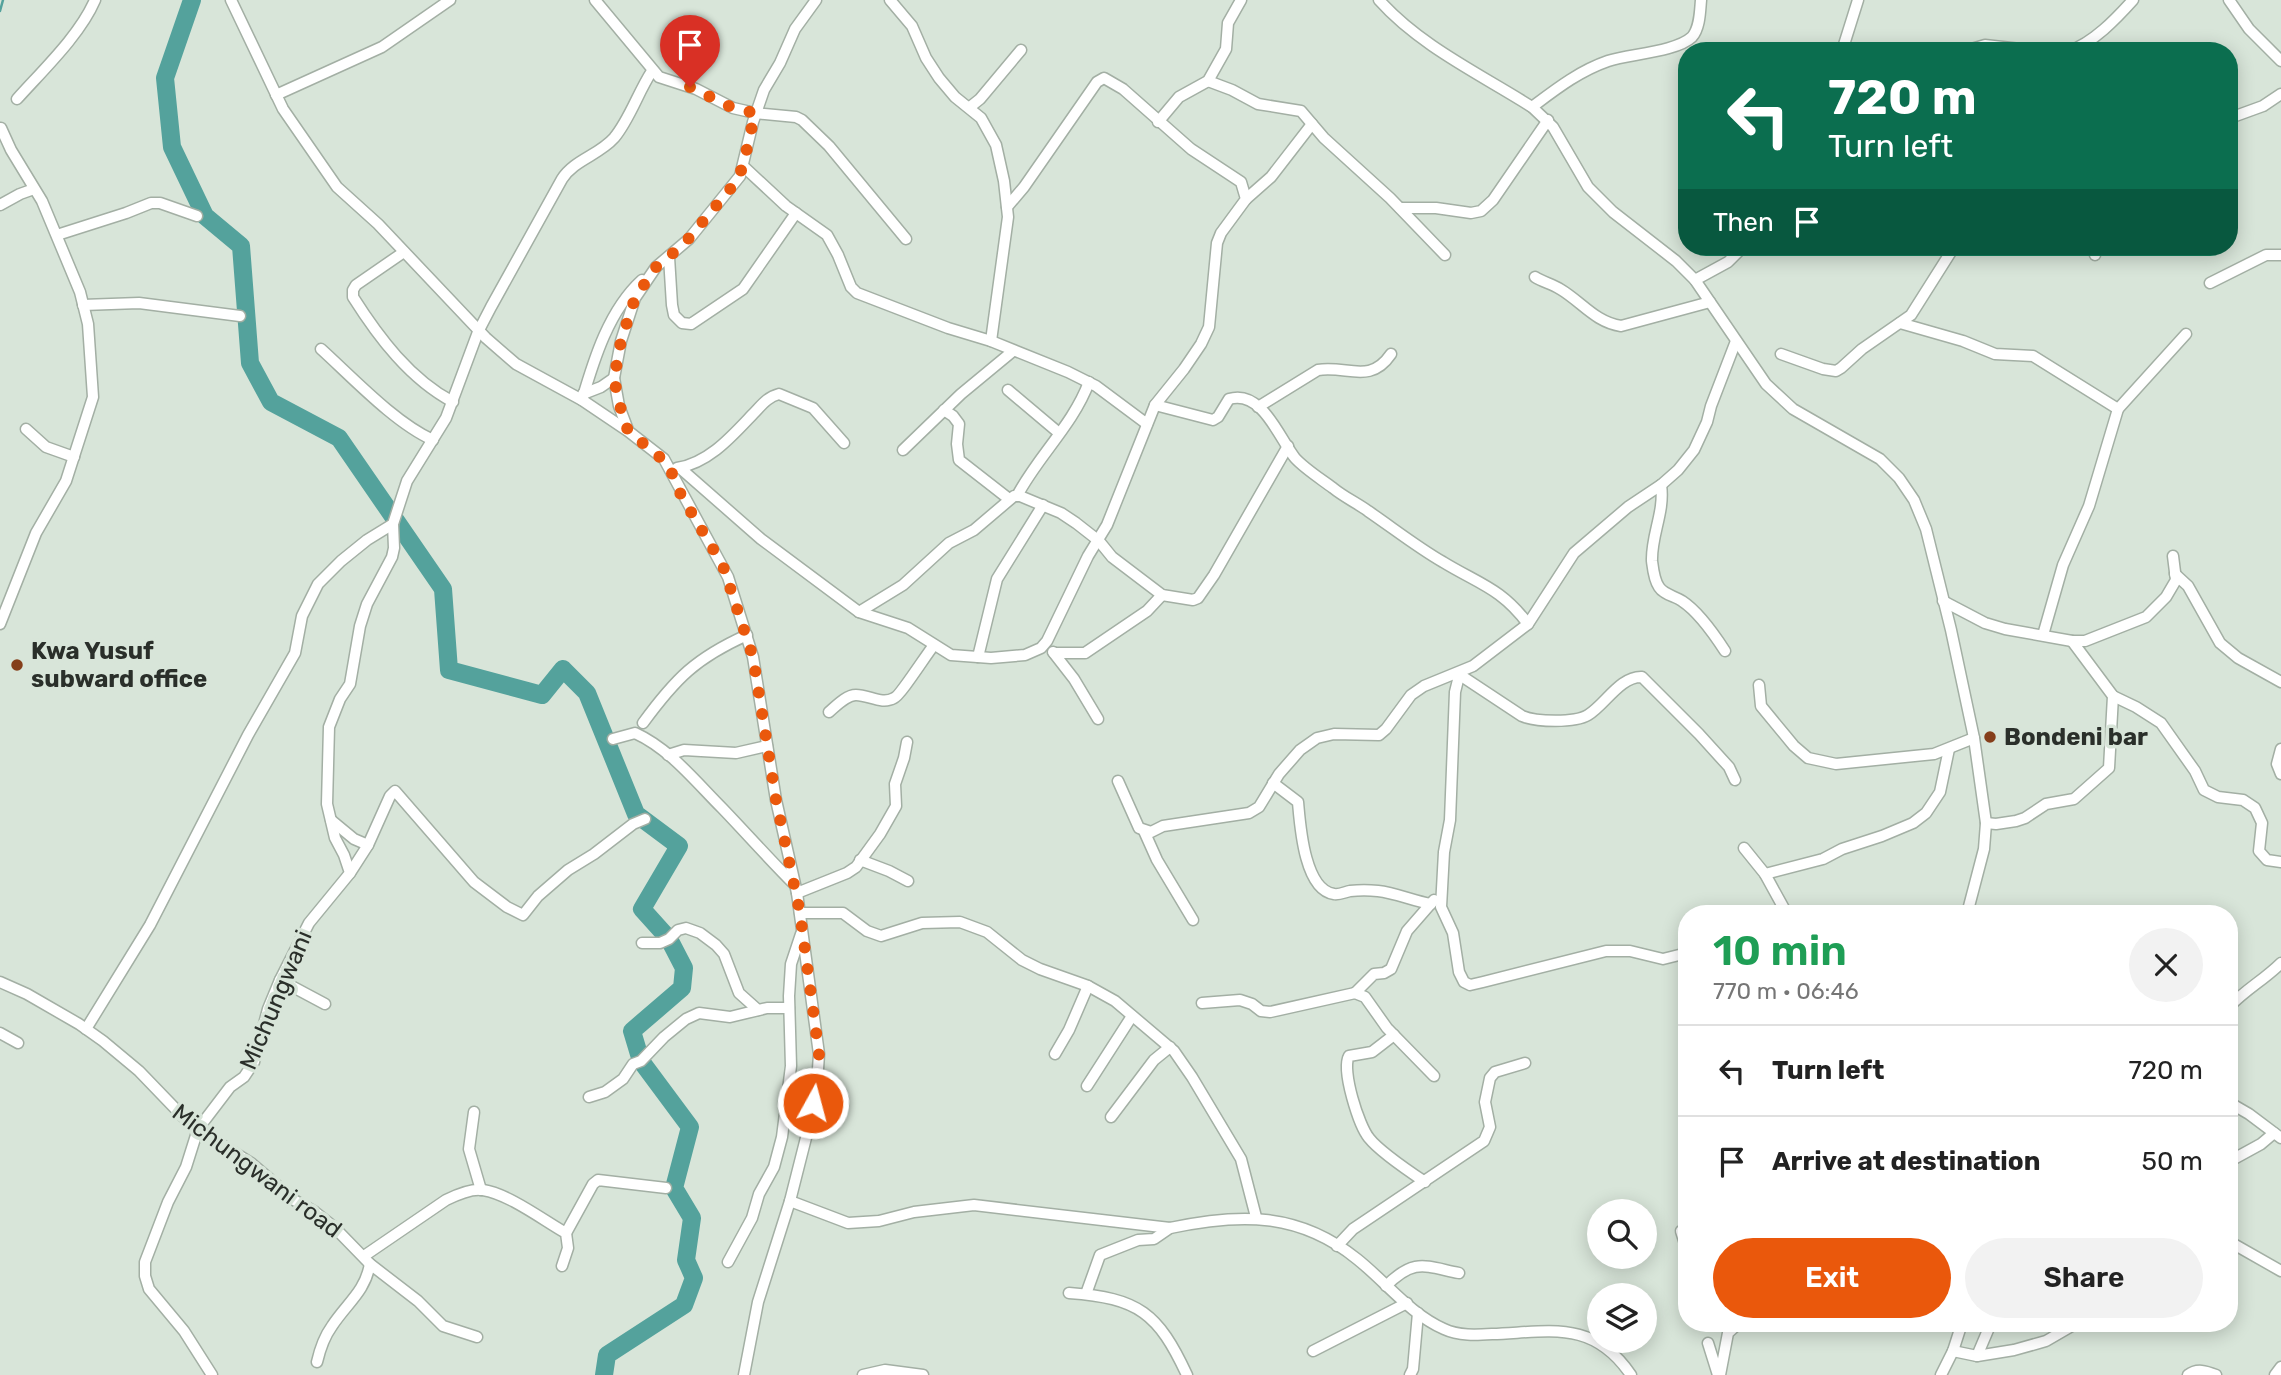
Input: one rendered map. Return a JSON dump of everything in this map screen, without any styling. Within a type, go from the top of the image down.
[{"type":"street","points":[[17,99],[74,33],[95,0]]},
{"type":"street","points":[[231,0],[276,96],[330,180],[378,224],[478,332],[516,363],[582,397],[664,459],[761,539],[859,612],[908,628],[951,655],[1026,655],[1045,645],[1088,556],[1099,541],[1155,405],[1184,369],[1209,327],[1217,243],[1230,218],[1246,199],[1271,177],[1312,124]]},
{"type":"street","points":[[276,96],[382,47],[450,0]]},
{"type":"street","points":[[594,0],[636,48],[652,71],[667,81],[696,89],[733,108],[802,120],[829,146],[906,239]]},
{"type":"street","points":[[582,397],[598,350],[627,296],[689,239],[736,182],[764,90],[795,29],[816,0]]},
{"type":"street","points":[[890,0],[912,26],[926,58],[939,78],[981,118],[996,145],[1008,217],[992,341]]},
{"type":"street","points":[[1158,122],[1179,97],[1209,81],[1226,49],[1228,23],[1241,0]]},
{"type":"street","points":[[1379,0],[1396,19],[1423,40],[1532,107],[1548,120],[1588,187],[1613,212],[1676,261],[1695,280],[1766,384],[1793,409],[1880,459],[1899,478],[1914,500],[1926,529],[1951,630],[1974,738],[1986,823],[1984,849],[1969,905]]},
{"type":"street","points":[[1680,42],[1692,37],[1697,27],[1702,0]]},
{"type":"street","points":[[1845,42],[1858,0]]},
{"type":"street","points":[[2085,42],[2120,15],[2133,0]]},
{"type":"street","points":[[2229,0],[2249,29],[2262,39],[2281,61]]},
{"type":"street","points":[[1532,107],[1585,71],[1609,60],[1660,50],[1678,43]]},
{"type":"street","points":[[970,107],[981,99],[1021,50]]},
{"type":"street","points":[[350,873],[335,838],[327,804],[329,727],[340,699],[350,684],[360,626],[367,604],[392,557],[393,524],[407,481],[453,402],[478,332],[565,174],[614,138],[652,71]]},
{"type":"street","points":[[1007,207],[1099,80],[1104,78],[1114,82],[1191,149],[1241,183],[1246,199]]},
{"type":"street","points":[[1209,81],[1258,104],[1301,111],[1324,138],[1400,208],[1445,255]]},
{"type":"street","points":[[2238,115],[2263,106],[2281,94]]},
{"type":"street","points":[[1400,208],[1436,208],[1463,213],[1481,211],[1493,200],[1548,120]]},
{"type":"street","points":[[1,128],[57,235],[83,305],[88,324],[93,397],[58,497],[31,545],[1,618]]},
{"type":"street","points":[[743,166],[796,214],[827,235],[851,287],[857,293],[948,328],[992,341],[1089,382],[1125,405],[1147,424]]},
{"type":"street","points":[[0,205],[34,189]]},
{"type":"street","points":[[57,235],[152,203],[197,216]]},
{"type":"street","points":[[668,257],[674,315],[682,323],[691,324],[743,289],[796,214]]},
{"type":"street","points":[[404,252],[356,285],[353,297],[384,344],[431,390],[453,402]]},
{"type":"street","points":[[2210,283],[2266,255],[2281,255]]},
{"type":"street","points":[[1695,280],[1734,256]]},
{"type":"street","points":[[1781,354],[1812,367],[1836,371],[1911,314],[1948,256]]},
{"type":"street","points":[[628,431],[614,379],[626,321],[635,298],[656,267]]},
{"type":"street","points":[[1535,277],[1560,288],[1594,316],[1621,326],[1710,302]]},
{"type":"street","points":[[83,305],[139,303],[240,316]]},
{"type":"street","points":[[1900,323],[1954,338],[1995,354],[2033,356],[2119,409]]},
{"type":"street","points":[[2043,635],[2063,565],[2089,506],[2119,409],[2186,334]]},
{"type":"street","points":[[1118,781],[1139,828],[1150,832],[1163,826],[1199,819],[1249,813],[1259,807],[1273,783],[1300,750],[1317,738],[1334,734],[1368,737],[1379,735],[1387,729],[1411,695],[1424,686],[1460,673],[1489,655],[1528,624],[1574,554],[1628,507],[1678,470],[1700,439],[1736,341]]},
{"type":"street","points":[[321,349],[379,401],[421,434],[433,440]]},
{"type":"street","points":[[903,450],[944,410],[1013,351]]},
{"type":"street","points":[[1258,407],[1318,370],[1359,373],[1369,371],[1379,368],[1391,354]]},
{"type":"street","points":[[582,397],[614,379]]},
{"type":"street","points":[[859,612],[902,585],[949,543],[974,530],[1013,498],[1080,403],[1089,382]]},
{"type":"street","points":[[1008,390],[1059,433]]},
{"type":"street","points":[[675,468],[703,459],[716,450],[767,399],[779,394],[813,408],[844,443]]},
{"type":"street","points":[[1155,405],[1213,420],[1218,417],[1229,399],[1239,396],[1251,401],[1268,417],[1296,459],[1337,492],[1368,511],[1403,538],[1501,595],[1528,624]]},
{"type":"street","points":[[944,410],[959,424],[959,460],[1013,498],[1043,505],[1061,513],[1099,541],[1112,557],[1163,595],[1182,599],[1198,598],[1254,508],[1288,446]]},
{"type":"street","points":[[26,429],[46,447],[74,457]]},
{"type":"street","points":[[675,468],[681,495],[728,577],[753,657],[776,800],[796,888],[819,1054],[810,1122],[790,1201],[758,1302],[744,1375]]},
{"type":"street","points":[[1661,485],[1663,505],[1652,560],[1655,578],[1664,592],[1690,607],[1716,637],[1724,651]]},
{"type":"street","points":[[978,657],[997,579],[1043,505]]},
{"type":"street","points":[[86,1029],[150,925],[248,735],[288,668],[298,646],[302,616],[313,592],[341,561],[393,524]]},
{"type":"street","points":[[1943,601],[1985,623],[2005,629],[2085,641],[2146,617],[2166,597],[2176,580],[2172,556]]},
{"type":"street","points":[[2175,573],[2188,586],[2220,643],[2238,658],[2281,682]]},
{"type":"street","points":[[1054,653],[1085,653],[1147,611],[1163,595]]},
{"type":"street","points":[[643,723],[686,671],[718,649],[747,635]]},
{"type":"street","points":[[2072,641],[2113,696],[2161,723],[2195,771],[2204,790],[2218,797],[2243,800],[2255,808],[2262,823],[2259,851],[2267,860],[2281,862]]},
{"type":"street","points":[[829,712],[849,697],[857,695],[888,701],[898,697],[934,645]]},
{"type":"street","points":[[1045,645],[1074,680],[1098,719]]},
{"type":"street","points":[[1460,673],[1522,716],[1532,720],[1585,717],[1619,687],[1633,678],[1642,677],[1699,734],[1729,767],[1735,779]]},
{"type":"street","points":[[1460,673],[1455,692],[1450,820],[1444,852],[1441,907],[1453,933],[1459,972],[1464,982],[1470,985],[1530,972],[1559,961],[1606,951],[1630,951],[1663,959],[1678,955]]},
{"type":"street","points":[[1759,685],[1761,706],[1794,746],[1808,758],[1836,764],[1923,756],[1974,738]]},
{"type":"street","points":[[1986,823],[2016,821],[2046,804],[2074,799],[2109,768],[2113,696]]},
{"type":"street","points":[[613,738],[635,733],[668,755],[706,789],[796,888]]},
{"type":"street","points":[[796,888],[847,873],[860,860],[896,806],[895,784],[907,741]]},
{"type":"street","points":[[668,755],[684,750],[736,753],[767,746]]},
{"type":"street","points":[[1765,874],[1823,859],[1842,849],[1913,823],[1926,813],[1940,792],[1949,749]]},
{"type":"street","points":[[2281,749],[2277,764],[2281,774]]},
{"type":"street","points":[[1273,783],[1298,802],[1298,826],[1312,876],[1326,891],[1334,895],[1353,891],[1378,891],[1431,904]]},
{"type":"street","name":"Michungwani","points":[[212,1375],[184,1331],[149,1289],[144,1269],[168,1202],[186,1167],[198,1129],[230,1087],[244,1077],[254,1062],[268,1009],[309,923],[350,873],[368,845],[390,796],[396,791],[474,883],[523,915],[538,896],[568,870],[633,824],[645,819]]},
{"type":"street","points":[[330,819],[354,839],[368,845]]},
{"type":"street","points":[[1144,831],[1157,860],[1194,920]]},
{"type":"street","points":[[1744,848],[1765,874],[1782,905]]},
{"type":"street","points":[[860,860],[908,881]]},
{"type":"street","points":[[1202,1003],[1240,1000],[1261,1011],[1270,1012],[1355,993],[1374,974],[1391,969],[1407,932],[1441,892]]},
{"type":"street","points":[[800,913],[843,913],[867,931],[881,936],[922,923],[960,922],[988,932],[1022,960],[1088,986],[1115,1001],[1170,1047],[1192,1077],[1241,1159],[1256,1217]]},
{"type":"street","points":[[642,943],[660,943],[678,930],[686,928],[700,933],[724,954],[739,993],[758,1010]]},
{"type":"street","points":[[728,1262],[752,1218],[759,1194],[774,1167],[782,1137],[791,1066],[791,964],[802,931]]},
{"type":"street","points":[[2238,997],[2269,975],[2281,962]]},
{"type":"street","points":[[280,980],[325,1004]]},
{"type":"street","name":"Michungwani road","points":[[0,982],[27,994],[86,1029],[139,1071],[185,1120],[251,1163],[294,1200],[334,1227],[367,1260],[418,1301],[443,1326],[477,1336]]},
{"type":"street","points":[[1055,1054],[1069,1030],[1088,986]]},
{"type":"street","points":[[1355,993],[1365,997],[1394,1035],[1434,1076]]},
{"type":"street","points":[[589,1097],[605,1091],[623,1079],[633,1064],[641,1061],[664,1037],[699,1013],[730,1017],[758,1010],[789,1008]]},
{"type":"street","points":[[1087,1086],[1132,1016]]},
{"type":"street","points":[[0,1033],[18,1043]]},
{"type":"street","points":[[1394,1035],[1372,1052],[1349,1056],[1345,1068],[1351,1092],[1370,1140],[1425,1182]]},
{"type":"street","points":[[1111,1117],[1154,1060],[1170,1047]]},
{"type":"street","points":[[1337,1246],[1353,1229],[1484,1141],[1490,1127],[1485,1102],[1490,1078],[1494,1072],[1525,1063]]},
{"type":"street","points":[[2238,1108],[2278,1135],[2238,1157]]},
{"type":"street","points":[[474,1112],[469,1149],[481,1190]]},
{"type":"street","points":[[562,1266],[568,1248],[566,1233],[593,1184],[598,1181],[666,1188]]},
{"type":"street","points":[[317,1363],[323,1341],[331,1327],[362,1290],[367,1260],[446,1200],[481,1190],[525,1209],[566,1233]]},
{"type":"street","points":[[790,1201],[848,1223],[879,1221],[914,1212],[974,1205],[1170,1228],[1192,1223],[1256,1217],[1282,1222],[1309,1229],[1356,1258],[1418,1313],[1446,1330],[1469,1335],[1555,1332],[1580,1334],[1609,1350],[1630,1375]]},
{"type":"street","points":[[1086,1294],[1100,1255],[1138,1240],[1154,1239],[1170,1228]]},
{"type":"street","points":[[2238,1246],[2281,1270]]},
{"type":"street","points":[[1386,1286],[1400,1272],[1418,1265],[1459,1273]]},
{"type":"street","points":[[1069,1293],[1086,1294],[1128,1304],[1148,1314],[1162,1328],[1187,1375]]},
{"type":"street","points":[[1313,1351],[1407,1303]]},
{"type":"street","points":[[1410,1375],[1413,1369],[1418,1313]]},
{"type":"street","points":[[1719,1375],[1729,1332]]},
{"type":"street","points":[[1941,1375],[1959,1332]]},
{"type":"street","points":[[1977,1356],[1987,1332]]},
{"type":"street","points":[[1953,1351],[1977,1356],[2014,1350],[2046,1341],[2060,1332]]},
{"type":"street","points":[[1708,1343],[1719,1375]]},
{"type":"street","points":[[2275,1375],[2281,1367]]},
{"type":"street","points":[[863,1375],[884,1370],[923,1375]]},
{"type":"street","points":[[2188,1375],[2199,1370],[2216,1375]]},
{"type":"waterway","points":[[0,11],[3,0]]},
{"type":"waterway","points":[[192,0],[165,78],[172,147],[205,216],[241,246],[250,363],[271,402],[339,438],[443,589],[449,670],[542,695],[563,669],[587,693],[636,814],[679,846],[642,909],[669,939],[684,968],[682,988],[632,1031],[641,1061],[690,1127],[674,1188],[692,1218],[686,1260],[694,1278],[684,1305],[607,1355],[604,1375]]},
{"type":"place","name":"Kwa Yusuf subward office","points":[[17,665]]},
{"type":"place","name":"Bondeni bar","points":[[1990,737]]},
{"type":"route","points":[[690,87],[733,108],[755,113],[743,166],[736,182],[684,244],[656,267],[635,298],[621,341],[614,379],[615,388],[628,431],[668,464],[681,495],[723,566],[747,635],[753,657],[776,800],[800,913],[819,1054],[813,1103]]}]
